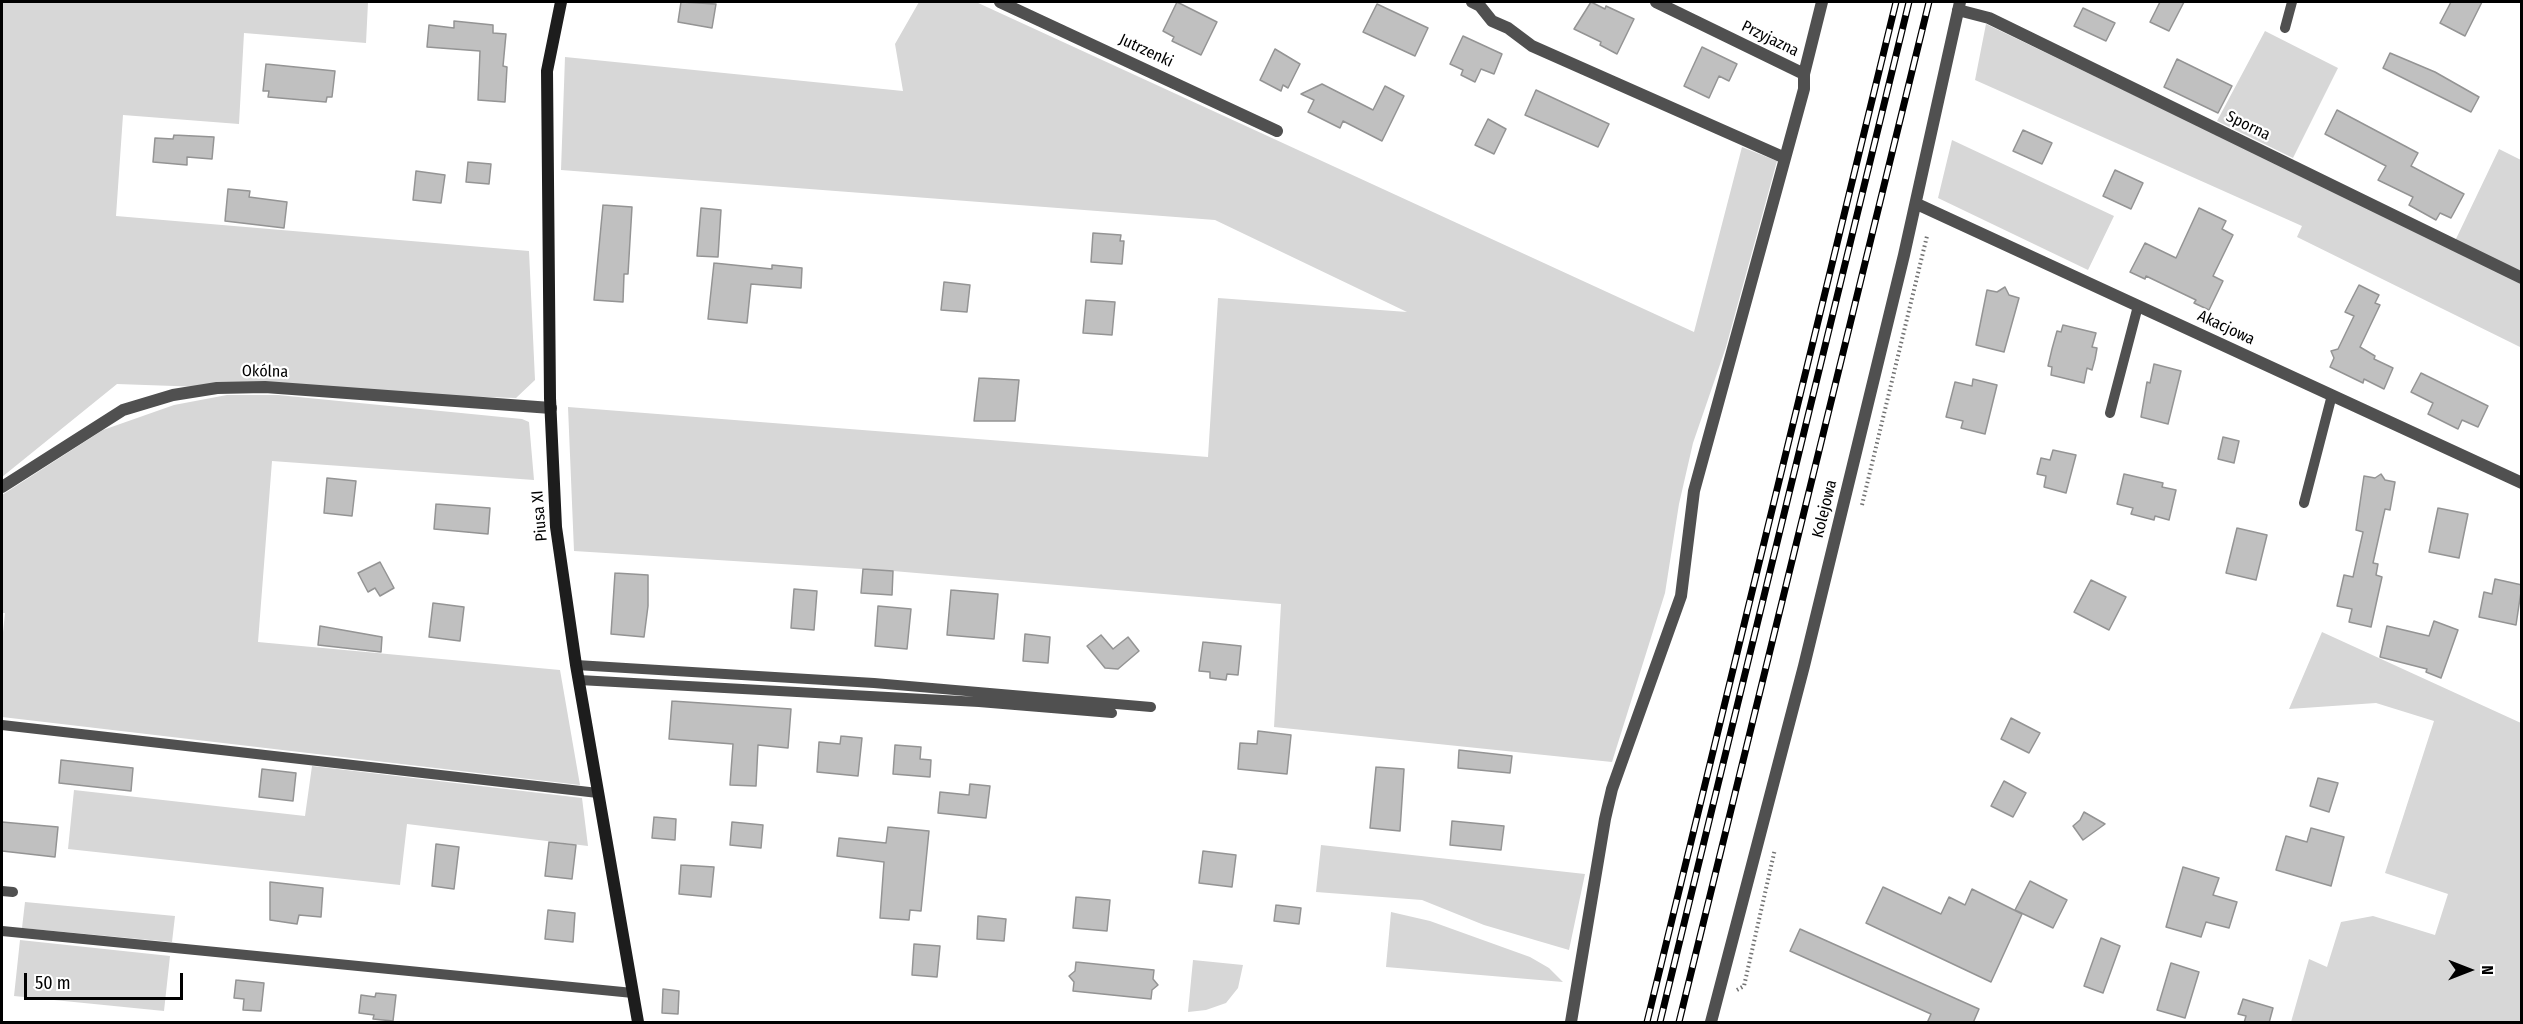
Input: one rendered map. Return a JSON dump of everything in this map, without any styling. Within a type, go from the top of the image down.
[{"type":"street","name":"Piusa XI","points":[[561,2],[547,71],[551,408],[556,527],[576,665],[638,1023]]},
{"type":"street","name":"Jutrzenki","points":[[1000,2],[1277,131]]},
{"type":"street","points":[[1472,2],[1480,6],[1492,21],[1508,28],[1532,46],[1785,158]]},
{"type":"street","name":"Przyjazna","points":[[1656,2],[1804,74]]},
{"type":"street","points":[[1571,1023],[1612,789],[1681,596],[1694,491],[1804,89],[1804,74],[1822,2]]},
{"type":"street","name":"Kolejowa","points":[[1712,1023],[1804,666],[1917,204],[1959,6]]},
{"type":"street","name":"Sporna","points":[[1959,6],[1989,18],[2522,278]]},
{"type":"street","name":"Akacjowa","points":[[1917,204],[2522,483]]},
{"type":"street","name":"Okólna","points":[[2,487],[123,410],[173,395],[217,388],[265,387],[551,408]]},
{"type":"lane","points":[[2285,28],[2292,2]]},
{"type":"lane","points":[[2110,413],[2138,306]]},
{"type":"lane","points":[[2304,503],[2332,395]]},
{"type":"lane","points":[[576,665],[873,683],[1151,707]]},
{"type":"lane","points":[[579,680],[979,702],[1112,713]]},
{"type":"lane","points":[[2,724],[598,793]]},
{"type":"lane","points":[[2,891],[13,892]]},
{"type":"lane","points":[[2,931],[633,993]]},
{"type":"shaded area","points":[[2,2],[368,2],[366,43],[244,33],[239,124],[123,115],[116,216],[529,251],[535,380],[516,398],[117,384],[2,477]]},
{"type":"shaded area","points":[[919,2],[976,2],[1694,332],[1742,147],[1777,161],[1726,347],[1693,443],[1679,504],[1665,593],[1612,762],[1274,727],[1281,604],[893,571],[574,551],[568,407],[1208,457],[1218,298],[1407,312],[1215,220],[561,170],[565,57],[903,91],[895,44]]},
{"type":"shaded area","points":[[1986,24],[2446,245],[2521,284],[2520,347],[2297,237],[2302,226],[1975,80]]},
{"type":"shaded area","points":[[2265,31],[2338,68],[2293,158],[2217,121]]},
{"type":"shaded area","points":[[1952,140],[2114,216],[2088,270],[1938,198]]},
{"type":"shaded area","points":[[2499,149],[2521,160],[2521,274],[2455,241]]},
{"type":"shaded area","points":[[227,395],[278,395],[522,419],[529,422],[534,480],[272,461],[258,642],[560,670],[580,785],[2,717],[2,642],[5,613],[2,613],[2,495],[103,430],[174,405]]},
{"type":"shaded area","points":[[2322,632],[2521,723],[2521,1022],[2291,1022],[2309,959],[2327,967],[2341,922],[2373,916],[2435,935],[2448,894],[2385,873],[2434,721],[2376,703],[2289,709]]},
{"type":"shaded area","points":[[312,766],[582,798],[588,846],[407,824],[400,885],[68,849],[74,790],[305,816]]},
{"type":"shaded area","points":[[1321,845],[1585,874],[1569,950],[1484,925],[1422,900],[1316,892]]},
{"type":"shaded area","points":[[25,902],[175,916],[172,942],[22,928]]},
{"type":"shaded area","points":[[1391,912],[1430,921],[1530,957],[1549,968],[1563,982],[1386,967]]},
{"type":"shaded area","points":[[20,940],[170,956],[164,1011],[14,996]]},
{"type":"shaded area","points":[[1193,960],[1243,965],[1238,988],[1226,1003],[1206,1010],[1188,1012]]},
{"type":"building","points":[[681,2],[716,4],[712,28],[678,22]]},
{"type":"building","points":[[1177,2],[1217,22],[1201,55],[1172,41],[1174,37],[1163,31]]},
{"type":"building","points":[[1591,2],[1634,19],[1617,54],[1600,45],[1601,42],[1574,29]]},
{"type":"building","points":[[2160,2],[2184,2],[2169,31],[2150,22]]},
{"type":"building","points":[[2451,2],[2482,2],[2465,36],[2440,23]]},
{"type":"building","points":[[1377,4],[1428,28],[1415,56],[1363,32]]},
{"type":"building","points":[[2083,8],[2115,23],[2106,41],[2074,26]]},
{"type":"building","points":[[454,21],[493,25],[493,33],[506,34],[503,66],[507,67],[505,102],[478,100],[480,51],[427,47],[429,25],[454,28]]},
{"type":"building","points":[[1463,36],[1502,54],[1494,74],[1481,69],[1475,82],[1461,75],[1463,70],[1450,64]]},
{"type":"building","points":[[1702,47],[1737,64],[1729,81],[1719,76],[1709,98],[1684,86]]},
{"type":"building","points":[[1275,49],[1300,64],[1288,88],[1283,85],[1281,91],[1260,80]]},
{"type":"building","points":[[2390,53],[2435,72],[2479,97],[2471,112],[2383,68]]},
{"type":"building","points":[[2177,59],[2232,86],[2218,113],[2164,87]]},
{"type":"building","points":[[266,64],[335,71],[332,97],[327,97],[326,102],[268,97],[269,91],[263,91]]},
{"type":"building","points":[[1322,84],[1373,110],[1385,86],[1404,96],[1382,141],[1343,121],[1340,128],[1308,112],[1314,100],[1301,94]]},
{"type":"building","points":[[1536,90],[1609,124],[1598,147],[1525,115]]},
{"type":"building","points":[[2337,110],[2418,153],[2411,166],[2464,194],[2451,218],[2440,213],[2436,220],[2409,205],[2413,197],[2378,180],[2386,166],[2325,134]]},
{"type":"building","points":[[1488,119],[1506,129],[1494,154],[1475,145]]},
{"type":"building","points":[[2023,130],[2052,143],[2042,164],[2013,151]]},
{"type":"building","points":[[174,135],[214,137],[212,159],[187,157],[187,165],[153,162],[155,138],[173,139]]},
{"type":"building","points":[[468,162],[491,164],[489,184],[466,182]]},
{"type":"building","points":[[2115,170],[2143,183],[2131,209],[2103,196]]},
{"type":"building","points":[[416,171],[445,175],[441,203],[413,200]]},
{"type":"building","points":[[228,189],[250,191],[249,197],[287,202],[284,228],[225,221]]},
{"type":"building","points":[[603,205],[632,207],[628,274],[624,274],[623,302],[594,300]]},
{"type":"building","points":[[701,208],[721,210],[718,257],[697,256]]},
{"type":"building","points":[[2199,208],[2226,221],[2222,229],[2233,235],[2213,276],[2223,281],[2209,310],[2194,303],[2196,300],[2146,276],[2145,279],[2130,272],[2145,243],[2176,258]]},
{"type":"building","points":[[1093,233],[1121,235],[1120,241],[1124,241],[1122,264],[1091,262]]},
{"type":"building","points":[[714,263],[772,269],[772,265],[802,268],[801,288],[751,284],[747,323],[708,319]]},
{"type":"building","points":[[944,282],[970,285],[967,312],[941,310]]},
{"type":"building","points":[[2359,285],[2379,295],[2375,303],[2380,305],[2360,347],[2375,356],[2374,359],[2393,368],[2384,389],[2364,379],[2363,383],[2330,367],[2334,358],[2331,351],[2338,349],[2354,316],[2345,312]]},
{"type":"building","points":[[2005,287],[2009,295],[2019,298],[2004,352],[1976,345],[1987,290],[1997,292]]},
{"type":"building","points":[[1086,300],[1115,302],[1112,335],[1083,333]]},
{"type":"building","points":[[2063,325],[2096,333],[2092,347],[2097,348],[2095,359],[2092,370],[2087,368],[2084,383],[2051,375],[2052,367],[2048,366],[2052,349],[2057,331],[2061,332]]},
{"type":"building","points":[[2154,364],[2181,371],[2168,424],[2141,417],[2147,382],[2150,383]]},
{"type":"building","points":[[2421,373],[2488,406],[2478,427],[2462,420],[2458,429],[2428,414],[2433,403],[2411,392]]},
{"type":"building","points":[[979,378],[1019,380],[1015,421],[974,421]]},
{"type":"building","points":[[1973,379],[1997,385],[1985,434],[1961,428],[1963,421],[1946,417],[1955,382],[1972,386]]},
{"type":"building","points":[[2223,437],[2239,441],[2234,463],[2218,459]]},
{"type":"building","points":[[2053,450],[2076,455],[2066,493],[2044,487],[2046,476],[2037,474],[2041,458],[2050,460]]},
{"type":"building","points":[[2124,474],[2163,483],[2162,487],[2176,490],[2169,520],[2155,516],[2154,520],[2131,514],[2133,508],[2117,504]]},
{"type":"building","points":[[2381,474],[2385,480],[2395,482],[2390,510],[2385,509],[2373,563],[2378,564],[2376,575],[2382,577],[2371,627],[2349,622],[2352,609],[2337,606],[2344,575],[2353,577],[2363,532],[2356,530],[2364,476],[2375,478]]},
{"type":"building","points":[[327,478],[356,481],[352,516],[324,513]]},
{"type":"building","points":[[436,504],[490,508],[488,534],[434,529]]},
{"type":"building","points":[[2438,508],[2468,514],[2459,558],[2429,552]]},
{"type":"building","points":[[2237,528],[2267,535],[2256,580],[2226,573]]},
{"type":"building","points":[[380,562],[394,588],[380,596],[375,588],[368,592],[358,573]]},
{"type":"building","points":[[863,569],[893,571],[892,595],[861,593]]},
{"type":"building","points":[[615,573],[648,575],[648,606],[644,637],[611,634]]},
{"type":"building","points":[[2495,579],[2522,585],[2516,625],[2479,617],[2484,592],[2492,594]]},
{"type":"building","points":[[2091,580],[2126,597],[2109,630],[2074,612]]},
{"type":"building","points":[[794,589],[817,591],[814,630],[791,628]]},
{"type":"building","points":[[951,590],[998,594],[994,639],[947,635]]},
{"type":"building","points":[[433,603],[464,607],[460,641],[429,637]]},
{"type":"building","points":[[878,606],[911,609],[907,649],[875,646]]},
{"type":"building","points":[[2434,621],[2458,630],[2441,678],[2426,672],[2427,669],[2380,657],[2387,626],[2429,636]]},
{"type":"building","points":[[320,626],[382,637],[381,652],[318,645]]},
{"type":"building","points":[[1025,634],[1050,637],[1048,663],[1023,661]]},
{"type":"building","points":[[1101,635],[1113,649],[1128,637],[1139,651],[1118,669],[1105,668],[1087,646]]},
{"type":"building","points":[[1203,642],[1241,646],[1238,675],[1227,674],[1226,680],[1210,678],[1210,672],[1199,671]]},
{"type":"building","points":[[672,701],[791,709],[788,748],[758,745],[756,786],[730,785],[733,744],[669,739]]},
{"type":"building","points":[[2011,718],[2040,733],[2029,753],[2001,739]]},
{"type":"building","points":[[1258,731],[1291,735],[1287,774],[1238,769],[1240,743],[1257,744]]},
{"type":"building","points":[[841,736],[862,738],[858,776],[817,772],[819,742],[840,744]]},
{"type":"building","points":[[895,745],[921,747],[920,759],[931,760],[930,777],[893,774]]},
{"type":"building","points":[[1459,750],[1512,756],[1510,773],[1458,768]]},
{"type":"building","points":[[61,760],[133,768],[131,791],[59,783]]},
{"type":"building","points":[[1376,767],[1404,769],[1400,831],[1370,828]]},
{"type":"building","points":[[262,769],[296,773],[293,801],[259,797]]},
{"type":"building","points":[[2318,778],[2338,783],[2329,812],[2310,806]]},
{"type":"building","points":[[2004,781],[2026,793],[2013,817],[1991,806]]},
{"type":"building","points":[[970,784],[990,786],[986,818],[938,813],[940,792],[969,795]]},
{"type":"building","points":[[2084,812],[2105,824],[2083,840],[2073,826]]},
{"type":"building","points":[[654,817],[676,819],[675,840],[652,838]]},
{"type":"building","points":[[1452,821],[1504,826],[1501,850],[1450,845]]},
{"type":"building","points":[[2,822],[58,827],[55,857],[2,851]]},
{"type":"building","points":[[732,822],[763,825],[761,848],[730,845]]},
{"type":"building","points":[[888,827],[929,831],[921,911],[910,910],[909,920],[880,918],[884,862],[837,856],[839,838],[886,843]]},
{"type":"building","points":[[2311,828],[2344,837],[2331,886],[2276,870],[2286,836],[2307,842]]},
{"type":"building","points":[[549,842],[576,845],[572,879],[545,876]]},
{"type":"building","points":[[436,844],[459,847],[454,889],[432,886]]},
{"type":"building","points":[[1203,851],[1236,855],[1232,887],[1199,883]]},
{"type":"building","points":[[681,865],[714,867],[711,897],[679,894]]},
{"type":"building","points":[[2183,867],[2219,878],[2213,895],[2237,902],[2229,928],[2206,922],[2201,937],[2166,927]]},
{"type":"building","points":[[2030,881],[2067,900],[2053,928],[2015,910]]},
{"type":"building","points":[[270,882],[323,888],[321,917],[299,915],[297,924],[270,920]]},
{"type":"building","points":[[1883,887],[1941,914],[1949,897],[1965,905],[1972,889],[2022,914],[1991,982],[1866,923]]},
{"type":"building","points":[[1076,897],[1110,900],[1107,931],[1073,928]]},
{"type":"building","points":[[1276,905],[1301,908],[1299,924],[1274,921]]},
{"type":"building","points":[[548,910],[575,913],[573,942],[545,939]]},
{"type":"building","points":[[978,916],[1006,919],[1004,941],[977,939]]},
{"type":"building","points":[[1800,929],[1979,1009],[1973,1023],[1927,1023],[1931,1014],[1790,951]]},
{"type":"building","points":[[2101,938],[2120,946],[2103,993],[2084,986]]},
{"type":"building","points":[[914,944],[940,946],[937,977],[912,975]]},
{"type":"building","points":[[1076,962],[1154,970],[1153,979],[1158,985],[1152,990],[1151,999],[1073,991],[1074,982],[1069,976],[1075,971]]},
{"type":"building","points":[[2171,963],[2199,972],[2185,1018],[2157,1010]]},
{"type":"building","points":[[236,980],[264,983],[261,1011],[243,1010],[244,999],[234,998]]},
{"type":"building","points":[[663,989],[679,991],[678,1014],[662,1013]]},
{"type":"building","points":[[376,993],[396,995],[393,1021],[373,1019],[374,1015],[359,1013],[361,995],[375,997]]},
{"type":"building","points":[[2243,999],[2273,1008],[2269,1023],[2244,1023],[2246,1016],[2238,1014]]},
{"type":"railway","points":[[1647,1022],[1896,2]]},
{"type":"railway","points":[[1660,1022],[1909,2]]},
{"type":"railway","points":[[1679,1022],[1929,2]]}]
